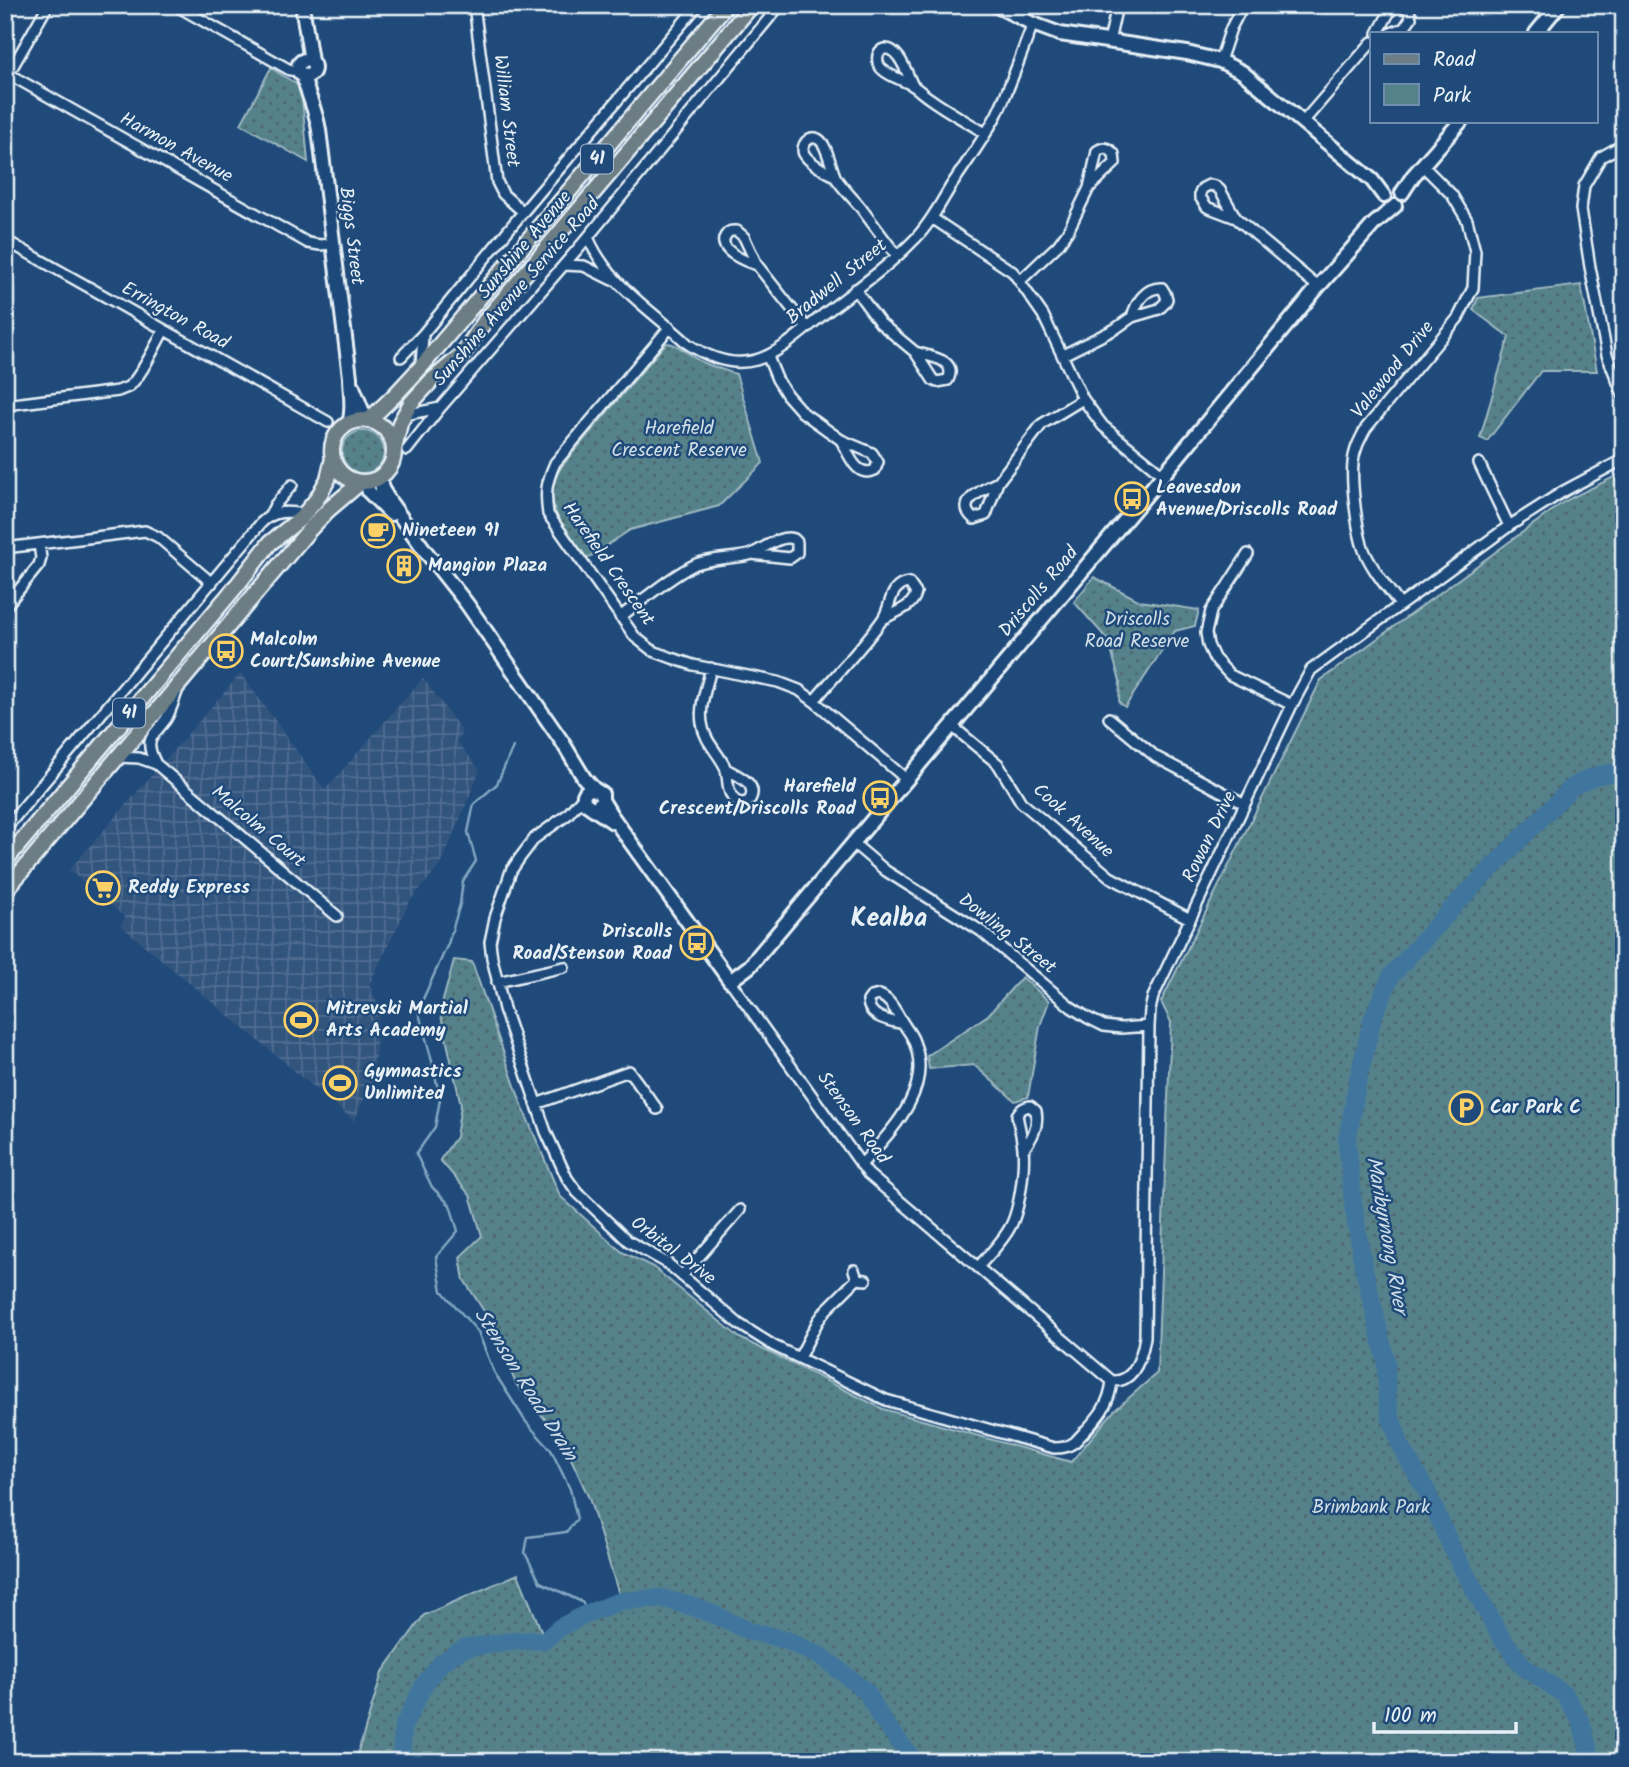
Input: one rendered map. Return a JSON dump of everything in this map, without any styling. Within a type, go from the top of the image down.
[{"type":"main road","name":"Sunshine Avenue","points":[[368,420],[421,367],[726,5]]},
{"type":"main road","name":"Sunshine Avenue","points":[[400,450],[398,433],[411,403],[430,381],[462,355],[485,321],[752,5]]},
{"type":"main road","points":[[349,423],[368,420],[382,426],[400,450]]},
{"type":"main road","name":"41","points":[[5,861],[266,548],[304,514],[325,486],[336,435],[349,423]]},
{"type":"main road","name":"41","points":[[5,891],[319,518],[389,468],[400,450]]},
{"type":"main road","points":[[332,458],[340,472],[353,481],[369,481]]},
{"type":"main road","points":[[117,728],[118,757]]},
{"type":"main road","points":[[5,873],[19,859],[26,858],[30,861]]},
{"type":"street","points":[[6,75],[48,5]]},
{"type":"street","points":[[174,5],[290,70],[304,68]]},
{"type":"street","name":"Biggs Street","points":[[302,5],[306,36],[304,68],[319,130],[350,377],[349,423]]},
{"type":"street","name":"William Street","points":[[474,5],[497,182],[503,194],[523,212]]},
{"type":"street","points":[[401,358],[698,5]]},
{"type":"street","name":"Sunshine Avenue Service Road","points":[[400,450],[565,265],[780,5]]},
{"type":"street","points":[[995,5],[1060,34],[1187,53],[1220,61],[1242,72],[1392,196]]},
{"type":"street","points":[[1220,61],[1231,27],[1243,5]]},
{"type":"street","points":[[1379,32],[1390,11],[1397,5]]},
{"type":"street","points":[[1394,32],[1404,28],[1411,18],[1409,10],[1402,5]]},
{"type":"street","points":[[1537,32],[1559,5]]},
{"type":"street","points":[[1109,42],[1118,6]]},
{"type":"street","name":"Bradwell Street","points":[[588,237],[596,255],[616,282],[688,344],[723,360],[744,362],[768,357],[788,344],[917,237],[932,218],[996,115],[1033,24]]},
{"type":"street","points":[[1303,122],[1370,44]]},
{"type":"street","points":[[913,86],[894,51],[885,49],[879,53],[877,62],[880,68],[985,133]]},
{"type":"street","name":"Harmon Avenue","points":[[6,75],[308,243],[332,244]]},
{"type":"street","name":"Driscolls Road","points":[[730,981],[750,966],[1318,287],[1374,224],[1392,196],[1423,166],[1460,122]]},
{"type":"street","points":[[1624,144],[1601,157],[1584,186],[1581,209],[1607,355],[1624,397]]},
{"type":"street","name":"Valewood Drive","points":[[1400,605],[1371,565],[1364,549],[1353,485],[1353,461],[1357,444],[1366,428],[1458,318],[1472,288],[1475,271],[1475,251],[1467,220],[1452,195],[1423,166]]},
{"type":"street","points":[[835,176],[897,256]]},
{"type":"street","points":[[1020,281],[1058,245],[1089,188]]},
{"type":"street","points":[[932,218],[1013,272],[1043,315],[1083,399],[1103,426],[1163,475]]},
{"type":"street","points":[[1236,218],[1318,287]]},
{"type":"street","name":"Errington Road","points":[[5,240],[328,422]]},
{"type":"street","points":[[565,265],[583,266],[616,282]]},
{"type":"street","points":[[757,265],[807,328]]},
{"type":"street","points":[[855,289],[880,323],[915,352]]},
{"type":"street","points":[[1063,355],[1115,329],[1132,317]]},
{"type":"street","name":"Harefield Crescent","points":[[670,327],[555,463],[545,496],[548,514],[635,637],[653,651],[683,662],[778,682],[799,690],[906,779]]},
{"type":"street","points":[[5,405],[118,391],[128,387],[141,372],[164,330]]},
{"type":"street","name":"Sunshine Avenue Service Road","points":[[421,367],[423,334]]},
{"type":"street","points":[[768,357],[787,395],[802,412],[841,440]]},
{"type":"street","name":"Biggs Street","points":[[350,377],[368,420]]},
{"type":"street","points":[[998,482],[1042,425],[1083,399]]},
{"type":"street","name":"Sunshine Avenue Service Road","points":[[404,415],[440,408]]},
{"type":"street","name":"Rowan Drive","points":[[1112,1381],[1123,1380],[1134,1370],[1145,1337],[1149,1026],[1153,997],[1311,670],[1509,526],[1564,491],[1624,459]]},
{"type":"street","points":[[1479,463],[1509,526]]},
{"type":"street","name":"Stenson Road","points":[[369,481],[382,489],[460,596],[575,763],[591,799],[606,807],[620,825],[861,1165],[876,1181],[1112,1381]]},
{"type":"street","points":[[5,829],[270,515],[292,485]]},
{"type":"street","points":[[270,515],[284,512],[304,514]]},
{"type":"street","points":[[5,548],[145,531],[158,537],[212,583]]},
{"type":"street","points":[[620,617],[699,563],[751,554],[790,558],[797,553],[798,546],[794,539],[789,537],[751,554]]},
{"type":"street","points":[[5,607],[39,565],[39,544]]},
{"type":"street","points":[[1248,554],[1211,611],[1206,633],[1208,645],[1214,658],[1230,675],[1292,705]]},
{"type":"street","points":[[814,701],[885,618]]},
{"type":"street","points":[[711,668],[701,721],[704,736],[726,769]]},
{"type":"street","points":[[156,764],[149,750],[149,740],[167,717],[180,684]]},
{"type":"street","points":[[1109,718],[1156,757],[1245,804]]},
{"type":"street","name":"Cook Avenue","points":[[952,726],[998,764],[1021,802],[1110,877],[1190,919]]},
{"type":"street","name":"Malcolm Court","points":[[118,757],[139,758],[156,764],[337,916]]},
{"type":"street","name":"Orbital Drive","points":[[591,799],[536,838],[512,871],[490,943],[504,1009],[536,1104],[557,1158],[577,1192],[628,1241],[667,1263],[739,1325],[774,1346],[886,1400],[1054,1448],[1069,1447],[1106,1406],[1112,1381]]},
{"type":"street","name":"Dowling Street","points":[[853,843],[886,871],[981,931],[1071,1007],[1088,1018],[1104,1026],[1149,1026]]},
{"type":"street","points":[[497,982],[564,967]]},
{"type":"street","points":[[861,1165],[903,1116],[917,1086],[919,1060],[914,1041],[903,1024]]},
{"type":"street","points":[[536,1104],[629,1071],[657,1109]]},
{"type":"street","points":[[978,1267],[1000,1242],[1016,1215],[1023,1150]]},
{"type":"street","points":[[682,1276],[740,1210]]},
{"type":"street","points":[[799,1358],[825,1310],[859,1276]]},
{"type":"shaded area","points":[[241,673],[325,790],[423,678],[462,731],[457,741],[480,770],[442,863],[410,901],[369,985],[380,1007],[373,1080],[354,1121],[120,925],[126,918],[69,870]]},
{"type":"green space","points":[[271,68],[301,87],[308,162],[241,124]]},
{"type":"green space","points":[[1581,285],[1597,371],[1541,371],[1487,441],[1480,438],[1509,337],[1473,310],[1478,298]]},
{"type":"green space","name":"Harefield Crescent Reserve","points":[[666,343],[676,345],[697,360],[736,374],[763,463],[719,506],[630,530],[585,560],[557,515],[552,495],[554,481],[570,456]]},
{"type":"green space","points":[[363,431],[378,437],[384,452],[378,467],[363,473],[348,467],[342,452],[348,437]]},
{"type":"green space","name":"Brimbank Park","points":[[1624,472],[1624,1762],[355,1762],[382,1673],[424,1615],[518,1574],[545,1640],[559,1628],[588,1613],[621,1601],[589,1498],[563,1441],[516,1384],[489,1319],[464,1280],[460,1257],[482,1236],[470,1195],[440,1160],[456,1137],[461,1105],[440,1011],[454,960],[472,962],[522,1106],[560,1196],[622,1252],[653,1267],[740,1338],[883,1409],[1071,1462],[1113,1412],[1157,1373],[1171,1022],[1161,1002],[1321,680],[1565,501]]},
{"type":"green space","name":"Driscolls Road Reserve","points":[[1094,577],[1140,601],[1199,610],[1195,626],[1175,631],[1125,707],[1119,702],[1120,681],[1108,640],[1074,602]]},
{"type":"green space","points":[[1022,977],[1049,1001],[1040,1026],[1028,1097],[1015,1101],[974,1065],[929,1069],[927,1056],[988,1015]]},
{"type":"waterway","name":"Stenson Road Drain","points":[[513,747],[497,784],[474,804],[468,832],[476,861],[463,881],[460,904],[448,944],[418,1010],[440,1099],[435,1127],[416,1154],[432,1187],[450,1205],[458,1231],[436,1257],[442,1291],[478,1332],[494,1372],[526,1422],[551,1450],[570,1489],[577,1519],[566,1532],[528,1537],[525,1553],[540,1582],[582,1602],[588,1613]]},
{"type":"waterway","name":"Maribyrnong River","points":[[1589,1762],[1589,1751],[1581,1722],[1565,1695],[1524,1667],[1501,1637],[1453,1551],[1428,1494],[1401,1446],[1390,1415],[1386,1360],[1363,1265],[1347,1141],[1373,1017],[1391,976],[1454,906],[1571,788],[1596,776],[1624,772]]},
{"type":"waterway","name":"Maribyrnong River","points":[[401,1762],[403,1727],[425,1683],[442,1662],[464,1648],[545,1640],[559,1628],[588,1613],[621,1601],[661,1598],[694,1607],[749,1631],[786,1640],[824,1658],[867,1692],[880,1717],[915,1762]]},
{"type":"place","name":"Leavesdon Avenue/Driscolls Road","points":[[1132,499]]},
{"type":"place","name":"Nineteen 91","points":[[378,531]]},
{"type":"place","name":"Mangion Plaza","points":[[404,566]]},
{"type":"place","name":"Malcolm Court/Sunshine Avenue","points":[[226,651]]},
{"type":"place","name":"Harefield Crescent/Driscolls Road","points":[[880,798]]},
{"type":"place","name":"Reddy Express","points":[[103,888]]},
{"type":"place","name":"Driscolls Road/Stenson Road","points":[[697,943]]},
{"type":"place","name":"Mitrevski Martial Arts Academy","points":[[301,1020]]},
{"type":"place","name":"Gymnastics Unlimited","points":[[340,1083]]},
{"type":"place","name":"Car Park C","points":[[1466,1108]]},
{"type":"district","name":"Kealba","points":[[889,919]]}]
